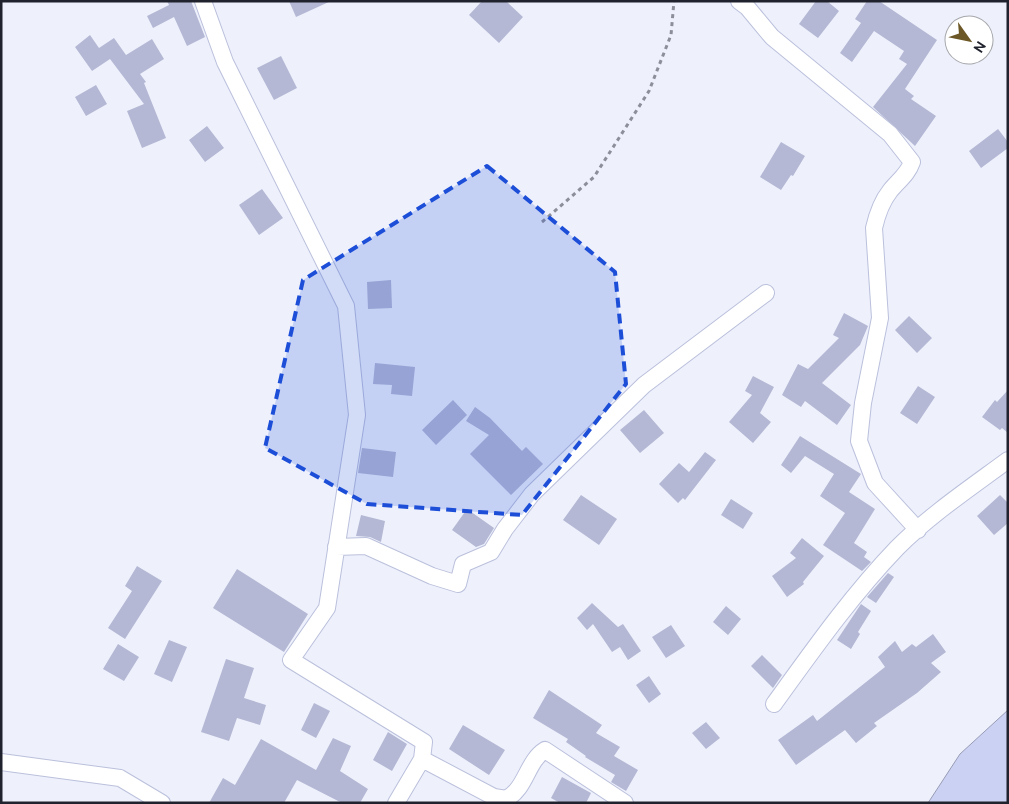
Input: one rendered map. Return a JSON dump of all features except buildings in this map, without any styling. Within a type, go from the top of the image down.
[{"type":"street","points":[[203,1],[225,62],[346,306],[357,415],[327,608],[292,660],[424,742],[422,759],[396,803]]},
{"type":"street","points":[[738,1],[748,7],[772,37],[890,134],[912,162],[910,170],[889,192],[878,213],[874,228],[880,318],[863,403],[859,441],[875,483],[918,530]]},
{"type":"street","points":[[336,547],[366,546],[432,576],[458,584],[463,564],[492,552],[505,529],[532,494],[644,385],[766,293]]},
{"type":"street","points":[[774,704],[856,595],[898,547],[1008,460]]},
{"type":"street","points":[[422,759],[494,797],[506,799],[516,793],[539,755],[547,751],[625,803]]},
{"type":"street","points":[[1,762],[120,778],[162,803]]},
{"type":"path","points":[[542,222],[594,177],[649,91],[671,35],[674,1]]},
{"type":"highlighted area","points":[[487,166],[615,272],[626,384],[522,515],[367,504],[265,448],[303,280]]},
{"type":"water","points":[[1008,710],[1008,803],[928,803],[960,754]]}]
